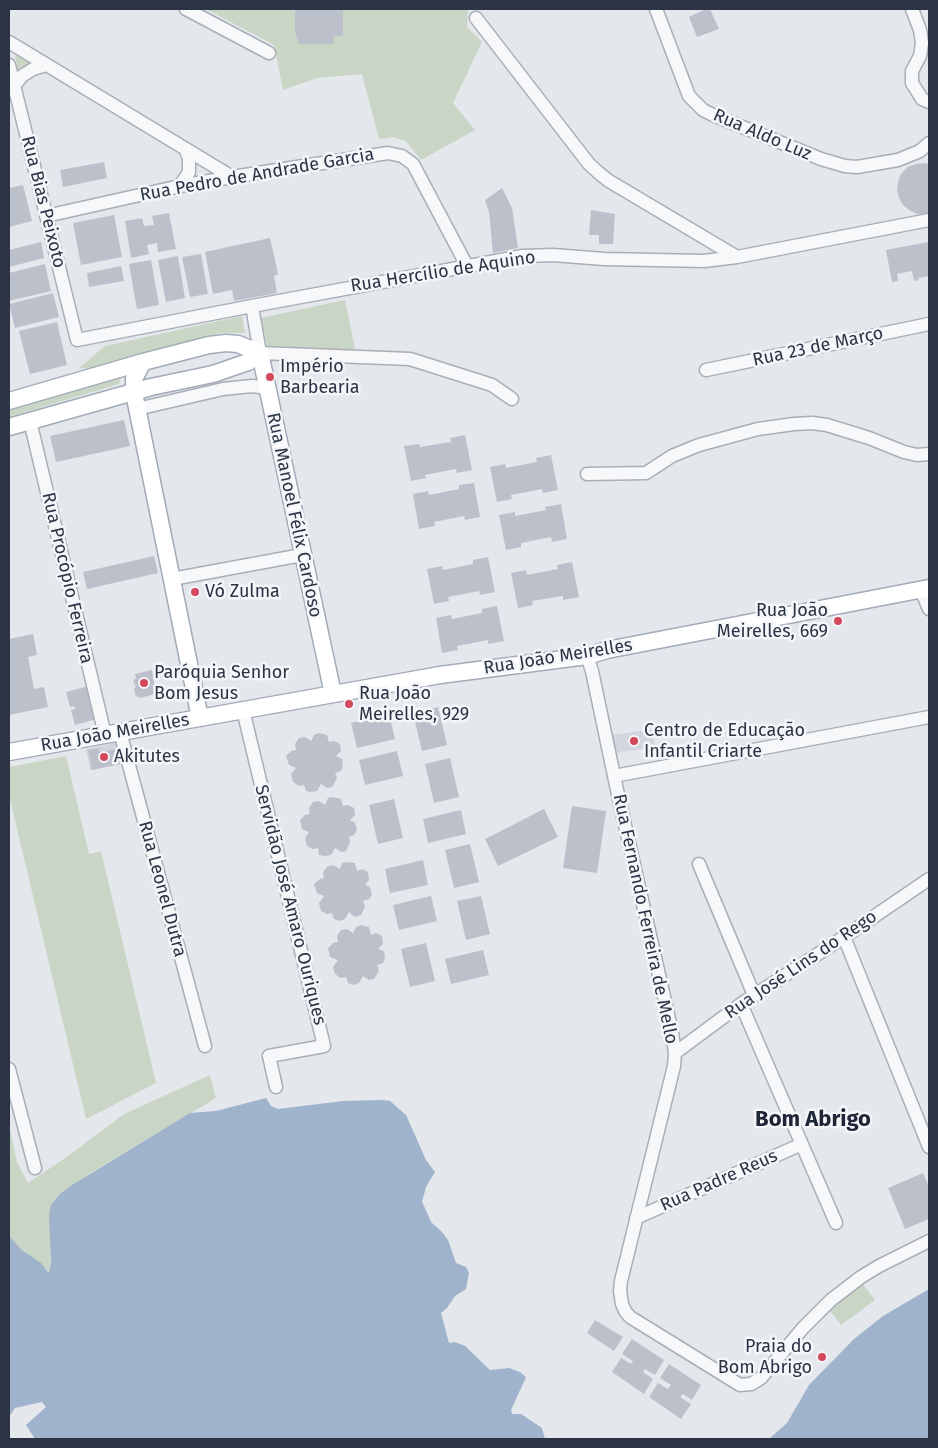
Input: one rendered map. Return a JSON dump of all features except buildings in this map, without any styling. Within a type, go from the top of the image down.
[{"type":"main road","points":[[9,401],[209,345],[238,344],[260,353]]},
{"type":"main road","points":[[9,427],[30,421],[136,401],[151,387],[213,374],[248,362],[260,353]]},
{"type":"main road","name":"Rua Manoel Félix Cardoso","points":[[260,353],[333,694]]},
{"type":"main road","points":[[143,362],[134,380],[136,401],[200,718]]},
{"type":"main road","name":"Rua João Meirelles","points":[[9,752],[440,676],[587,656],[608,650],[925,589]]},
{"type":"street","points":[[186,9],[268,53]]},
{"type":"street","name":"Rua Aldo Luz","points":[[656,9],[690,96],[703,110],[713,115],[821,159],[845,166],[857,167],[898,160],[929,144]]},
{"type":"street","points":[[912,9],[920,30],[922,43],[920,56],[912,72],[912,83],[922,99],[929,102]]},
{"type":"street","points":[[476,18],[589,164],[609,181],[737,257]]},
{"type":"street","points":[[9,42],[232,176]]},
{"type":"street","name":"Rua Bias Peixoto","points":[[9,65],[77,340]]},
{"type":"street","points":[[14,86],[22,76],[46,65]]},
{"type":"street","points":[[180,186],[189,172],[189,159],[186,150]]},
{"type":"street","name":"Rua Pedro de Andrade Garcia","points":[[46,216],[232,176],[388,153],[402,156],[412,164],[467,266]]},
{"type":"street","name":"Rua Hercílio de Aquino","points":[[77,340],[523,256],[553,255],[604,259],[704,261],[737,257],[929,220]]},
{"type":"street","name":"Rua Manoel Félix Cardoso","points":[[252,306],[260,353]]},
{"type":"street","name":"Rua 23 de Março","points":[[706,370],[929,324]]},
{"type":"street","points":[[260,353],[410,359],[492,385],[512,399]]},
{"type":"street","points":[[136,401],[252,386],[267,388]]},
{"type":"street","name":"Rua Procópio Ferreira","points":[[30,421],[112,733]]},
{"type":"street","points":[[587,474],[646,473],[672,456],[699,445],[758,430],[794,424],[812,423],[827,425],[904,452],[917,455],[929,454]]},
{"type":"street","points":[[172,579],[302,555]]},
{"type":"street","points":[[925,589],[929,608]]},
{"type":"street","name":"Rua Fernando Ferreira de Mello","points":[[587,656],[592,671],[672,1032],[675,1053],[674,1066],[621,1281],[620,1291],[625,1312],[630,1317],[740,1385],[751,1384],[761,1378],[831,1300],[862,1277],[903,1253],[929,1241]]},
{"type":"street","name":"Servidão José Amaro Ouriques","points":[[243,710],[324,1046],[270,1056],[276,1087]]},
{"type":"street","points":[[614,776],[929,717]]},
{"type":"street","name":"Rua Leonel Dutra","points":[[112,733],[205,1046]]},
{"type":"street","points":[[699,864],[754,995]]},
{"type":"street","name":"Rua José Lins do Rego","points":[[675,1053],[754,995],[844,937],[929,878]]},
{"type":"street","points":[[844,937],[929,1147]]},
{"type":"street","points":[[741,1004],[836,1223]]},
{"type":"street","points":[[9,1069],[35,1168]]},
{"type":"street","name":"Rua Padre Reus","points":[[636,1218],[802,1144]]},
{"type":"shaded area","name":"Centro de Educação Infantil Criarte","points":[[653,729],[655,747],[615,753],[612,735]]},
{"type":"shaded area","name":"Akitutes","points":[[118,742],[123,764],[90,770],[86,749]]},
{"type":"green space","points":[[206,9],[468,9],[467,27],[482,42],[453,103],[475,130],[421,160],[406,141],[393,137],[379,139],[362,74],[317,78],[283,90],[274,45]]},
{"type":"green space","points":[[15,55],[30,62],[18,72]]},
{"type":"green space","points":[[345,300],[356,354],[267,346],[261,318]]},
{"type":"green space","points":[[242,316],[245,333],[220,333],[97,369],[79,368],[105,346]]},
{"type":"green space","points":[[123,372],[119,384],[9,417],[9,406]]},
{"type":"green space","points":[[66,756],[89,854],[101,851],[156,1083],[86,1119],[9,795],[9,767]]},
{"type":"green space","points":[[210,1075],[216,1098],[89,1174],[52,1204],[50,1272],[9,1239],[9,1124],[17,1162],[28,1183],[124,1114]]},
{"type":"green space","points":[[862,1283],[875,1300],[841,1325],[828,1308]]},
{"type":"water","points":[[266,1098],[271,1106],[278,1109],[343,1101],[382,1100],[390,1101],[406,1115],[426,1160],[435,1172],[426,1187],[422,1202],[431,1222],[448,1240],[456,1263],[466,1267],[469,1273],[466,1289],[455,1296],[441,1313],[449,1343],[455,1342],[465,1346],[490,1370],[509,1368],[520,1372],[526,1377],[511,1410],[512,1414],[521,1414],[542,1428],[545,1439],[35,1439],[26,1425],[46,1407],[42,1402],[15,1408],[9,1417],[9,1236],[22,1250],[41,1263],[49,1273],[51,1262],[49,1216],[51,1205],[60,1194],[190,1113],[216,1111]]},
{"type":"water","points":[[929,1289],[929,1439],[769,1439],[787,1423],[809,1385],[854,1339],[883,1316]]},
{"type":"place","name":"Império Barbearia","points":[[270,377]]},
{"type":"place","name":"Vó Zulma","points":[[195,592]]},
{"type":"place","name":"Rua João Meirelles, 669","points":[[838,621]]},
{"type":"place","name":"Paróquia Senhor Bom Jesus","points":[[144,683]]},
{"type":"place","name":"Rua João Meirelles, 929","points":[[349,704]]},
{"type":"place","name":"Centro de Educação Infantil Criarte","points":[[634,741]]},
{"type":"place","name":"Akitutes","points":[[104,757]]},
{"type":"place","name":"Praia do Bom Abrigo","points":[[822,1357]]},
{"type":"district","name":"Bom Abrigo","points":[[813,1120]]}]
